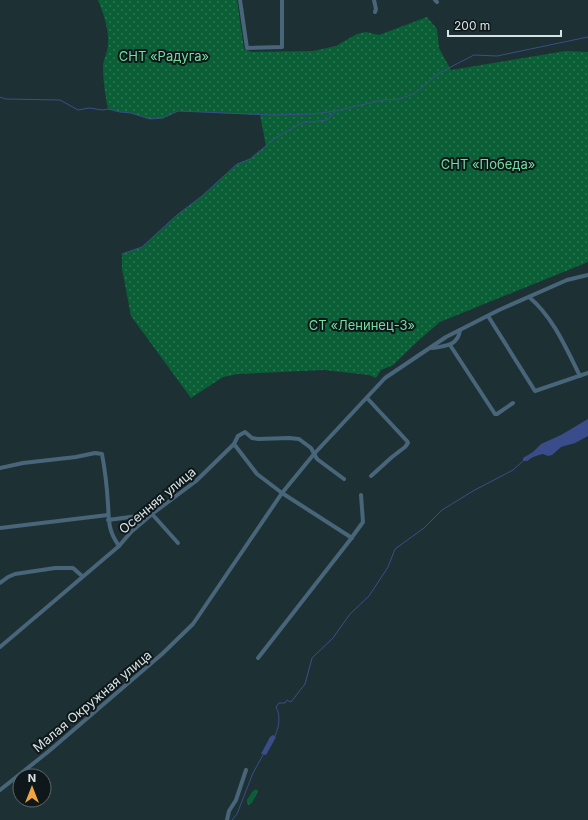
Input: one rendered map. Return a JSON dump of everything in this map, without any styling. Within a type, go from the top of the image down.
[{"type":"street","points":[[240,0],[247,48],[282,47],[282,0]]},
{"type":"street","points":[[374,0],[376,9],[375,12]]},
{"type":"street","points":[[432,348],[446,337],[515,302],[567,280],[587,275],[588,281]]},
{"type":"street","points":[[529,297],[540,308],[556,329],[580,376]]},
{"type":"street","points":[[488,316],[535,391],[588,373]]},
{"type":"street","points":[[432,348],[450,345],[459,338],[460,330]]},
{"type":"street","points":[[450,345],[495,414],[513,403]]},
{"type":"street","name":"Малая Окружная улица","points":[[0,790],[49,751],[162,654],[193,624],[282,493],[314,454],[385,378],[432,348]]},
{"type":"street","points":[[367,398],[408,443],[371,476]]},
{"type":"street","name":"Осенняя улица","points":[[0,647],[119,546],[131,532],[152,514],[196,481],[234,444],[238,436],[245,432],[252,438],[258,439],[299,439],[311,448],[314,454]]},
{"type":"street","points":[[234,444],[257,474],[282,493],[352,538]]},
{"type":"street","points":[[0,468],[23,463],[76,457],[95,453],[102,454],[108,505],[108,518],[112,536],[119,546]]},
{"type":"street","points":[[314,454],[317,459],[344,479]]},
{"type":"street","points":[[258,658],[363,522],[361,495]]},
{"type":"street","points":[[0,528],[152,514],[178,542]]},
{"type":"street","points":[[0,584],[8,577],[15,574],[55,568],[73,568],[82,576]]},
{"type":"street","points":[[227,820],[229,810],[236,800],[246,770]]},
{"type":"green space","points":[[98,0],[237,0],[244,49],[252,52],[313,51],[336,46],[357,34],[366,32],[379,35],[427,17],[437,29],[439,48],[451,70],[566,51],[588,52],[588,262],[440,322],[393,365],[381,370],[376,378],[369,375],[324,370],[238,374],[223,377],[191,398],[131,316],[122,269],[122,254],[142,247],[237,164],[250,159],[266,146],[260,115],[178,111],[163,118],[150,119],[131,113],[108,109],[104,88],[103,62],[107,51],[108,38],[105,18]]},
{"type":"green space","points":[[256,789],[258,791],[252,803],[248,805],[247,800]]},
{"type":"water","points":[[588,419],[588,436],[575,443],[561,447],[552,455],[548,456],[543,454],[533,457],[527,461],[523,461],[523,458],[533,452],[541,444],[561,435]]},
{"type":"water","points":[[273,735],[276,737],[266,755],[261,754],[270,737]]},
{"type":"waterway","points":[[0,97],[5,99],[60,100],[78,110],[89,108],[103,110],[108,109],[131,113],[150,119],[163,118],[178,111],[273,115],[313,114],[335,111],[383,100],[400,99],[415,93],[439,73],[474,55],[497,56],[588,37]]},
{"type":"waterway","points":[[122,254],[142,247],[237,164],[250,159],[274,139],[301,123],[327,120],[335,112]]},
{"type":"waterway","points":[[275,736],[279,722],[279,714],[276,707],[279,703],[285,703],[287,700],[291,702],[305,684],[312,658],[333,638],[350,614],[369,596],[388,567],[395,549],[424,528],[442,510],[473,491],[513,470],[523,461]]},
{"type":"waterway","points":[[232,820],[237,814],[253,773],[263,755]]},
{"type":"park label","name":"СНТ «Радуга»","points":[[164,56]]},
{"type":"park label","name":"СНТ «Победа»","points":[[488,164]]},
{"type":"park label","name":"СТ «Ленинец-3»","points":[[362,325]]}]
